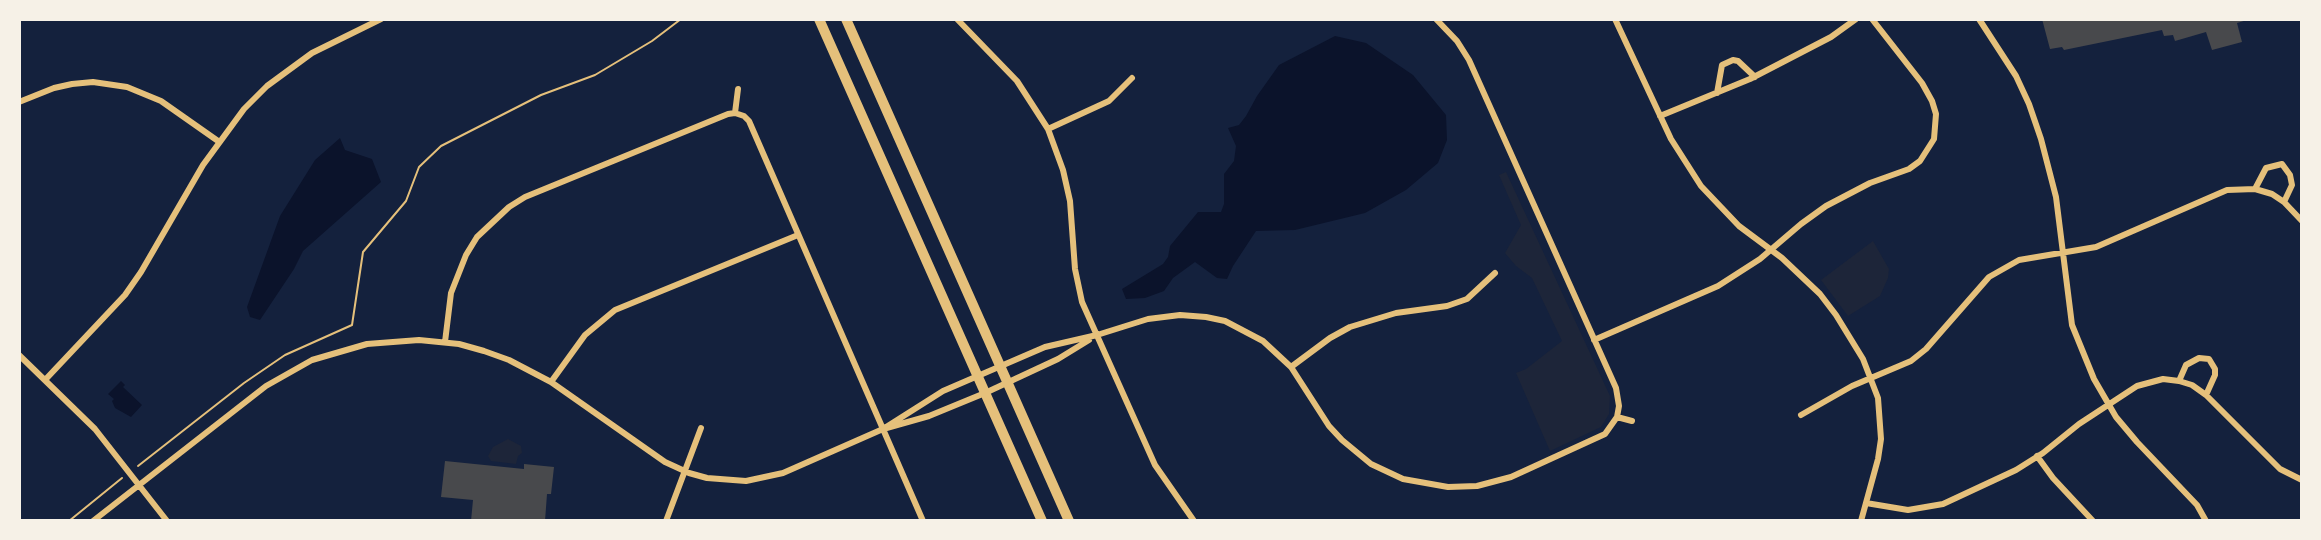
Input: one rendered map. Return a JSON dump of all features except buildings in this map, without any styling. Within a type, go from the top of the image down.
[{"type":"main road","points":[[820,19],[1042,521]]},
{"type":"main road","points":[[846,19],[1069,521]]},
{"type":"street","points":[[45,380],[125,295],[218,141],[244,109],[289,68],[336,39],[381,19]]},
{"type":"street","points":[[957,19],[1017,81],[1048,129],[1063,170],[1070,201],[1078,287],[1155,465],[1194,521]]},
{"type":"street","points":[[883,429],[943,391],[1045,348],[1168,316],[1206,317],[1234,325],[1255,335],[1291,367],[1329,426],[1352,450],[1403,479],[1424,484],[1462,487],[1501,481],[1605,434],[1617,417],[1618,395],[1469,60],[1457,41],[1436,19]]},
{"type":"street","points":[[1615,19],[1660,116],[1685,164],[1701,186],[1739,226],[1802,275],[1820,294],[1863,359],[1872,378],[1879,408],[1881,439],[1861,521]]},
{"type":"street","points":[[1660,116],[1755,76],[1821,43],[1856,19]]},
{"type":"street","points":[[1594,340],[1718,286],[1771,250],[1801,223],[1836,200],[1870,183],[1909,169],[1920,161],[1934,139],[1936,114],[1932,101],[1922,83],[1872,19]]},
{"type":"street","points":[[1979,19],[2015,76],[2029,104],[2050,171],[2072,325],[2089,369],[2108,404],[2137,442],[2197,505],[2206,521]]},
{"type":"street","points":[[1717,93],[1722,65],[1733,60],[1746,66],[1755,76]]},
{"type":"street","points":[[1048,129],[1109,100],[1132,78]]},
{"type":"street","points":[[19,102],[72,84],[93,82],[127,87],[161,101],[218,141]]},
{"type":"street","points":[[734,113],[738,89]]},
{"type":"street","points":[[444,342],[452,293],[466,255],[477,237],[509,207],[538,192],[728,114],[744,116],[749,121],[923,521]]},
{"type":"street","points":[[2255,189],[2266,169],[2282,164],[2290,175],[2292,185],[2284,202]]},
{"type":"street","points":[[1801,415],[1852,386],[1905,364],[1926,349],[1978,288],[2003,268],[2035,256],[2096,247],[2227,190],[2255,189],[2272,194],[2302,221]]},
{"type":"street","points":[[551,382],[585,335],[615,310],[798,235]]},
{"type":"street","points":[[1291,367],[1330,338],[1350,327],[1374,318],[1447,306],[1467,299],[1495,273]]},
{"type":"street","points":[[93,521],[266,386],[312,360],[367,344],[393,341],[444,342],[509,360],[551,382],[665,462],[683,471],[726,481],[764,478],[783,473],[883,429],[929,416],[1058,359],[1097,335]]},
{"type":"street","points":[[19,355],[95,429],[167,521]]},
{"type":"street","points":[[2179,381],[2186,365],[2199,358],[2209,359],[2215,369],[2215,375],[2207,395]]},
{"type":"street","points":[[1866,503],[1892,509],[1926,509],[1942,504],[2015,470],[2108,404],[2150,381],[2179,381],[2192,385],[2207,395],[2280,469],[2302,480]]},
{"type":"street","points":[[1617,417],[1632,421]]},
{"type":"street","points":[[666,521],[701,428]]},
{"type":"street","points":[[2037,456],[2053,478],[2093,521]]},
{"type":"path","points":[[69,521],[244,383],[285,355],[352,325],[363,252],[406,201],[419,167],[441,146],[541,95],[595,75],[652,41],[681,19]]},
{"type":"shaded area","points":[[1335,36],[1366,43],[1413,75],[1446,115],[1447,140],[1438,163],[1406,190],[1365,213],[1295,230],[1256,231],[1227,279],[1217,278],[1195,262],[1173,278],[1164,291],[1145,298],[1126,299],[1122,289],[1163,264],[1168,257],[1170,246],[1198,212],[1221,212],[1224,204],[1224,174],[1234,161],[1236,146],[1228,128],[1239,125],[1279,65]]},
{"type":"shaded area","points":[[340,138],[345,150],[372,159],[381,182],[303,251],[260,320],[250,317],[247,307],[280,216],[315,160]]},
{"type":"shaded area","points":[[1506,172],[1610,396],[1609,414],[1601,427],[1550,451],[1516,373],[1526,369],[1562,341],[1532,278],[1505,253],[1521,225],[1499,175]]},
{"type":"shaded area","points":[[1873,241],[1889,269],[1888,278],[1880,296],[1848,316],[1821,280]]},
{"type":"shaded area","points":[[121,381],[125,385],[123,387],[142,405],[131,417],[115,408],[112,401],[114,399],[108,394]]},
{"type":"shaded area","points":[[508,439],[521,446],[522,453],[516,464],[491,461],[488,456],[493,447]]}]
